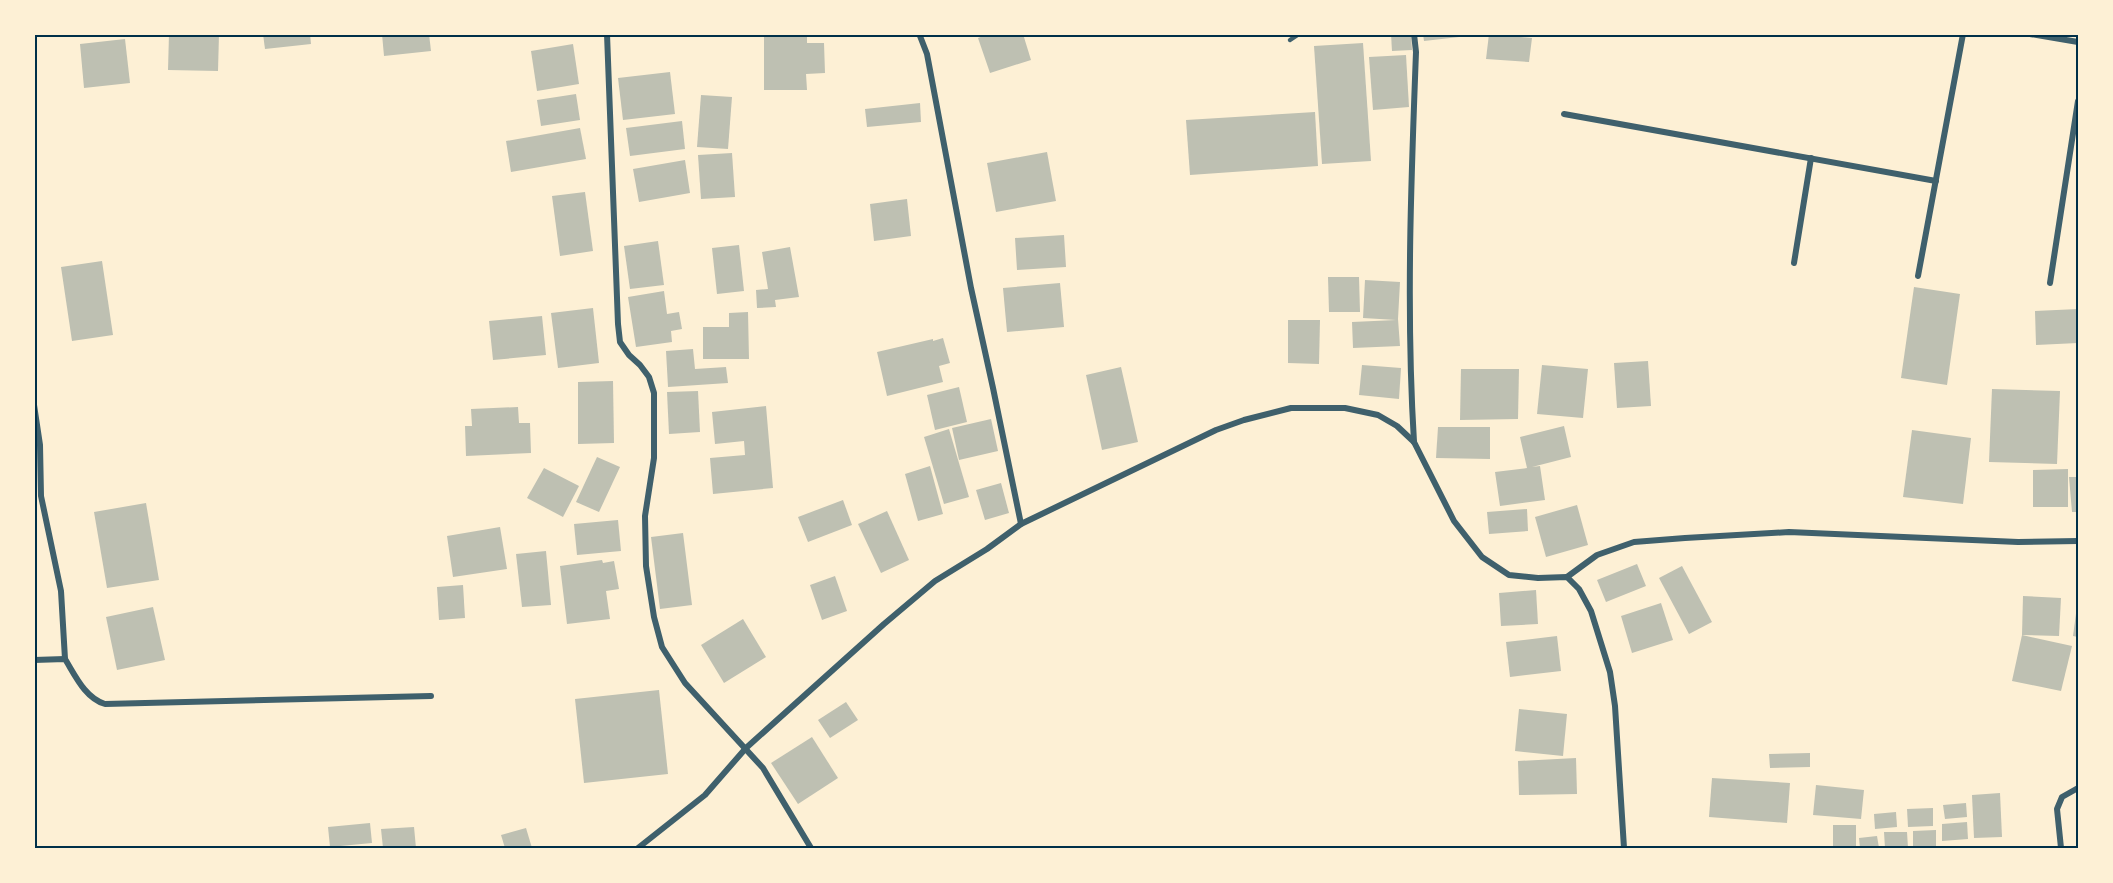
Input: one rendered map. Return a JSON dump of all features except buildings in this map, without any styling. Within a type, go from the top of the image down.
[{"type":"street","points":[[607,34],[620,342],[649,377],[654,393],[654,458],[645,516],[645,566],[654,616],[662,647],[685,683],[746,748],[769,778],[811,849]]},
{"type":"street","points":[[1414,34],[1416,52],[1411,197],[1410,373],[1414,442]]},
{"type":"street","points":[[1918,276],[1963,34]]},
{"type":"street","points":[[2030,34],[2079,42]]},
{"type":"street","points":[[922,35],[970,288],[1021,524]]},
{"type":"street","points":[[2050,283],[2079,101]]},
{"type":"street","points":[[1564,114],[1936,181]]},
{"type":"street","points":[[1794,262],[1811,158]]},
{"type":"street","points":[[34,405],[40,445],[41,496],[61,591],[65,659],[87,693],[97,702],[105,704],[431,696]]},
{"type":"street","points":[[638,849],[705,795],[746,748],[935,581],[987,549],[1021,524],[1215,430],[1291,408],[1345,408],[1378,415],[1397,426],[1414,442],[1454,521],[1482,557],[1509,575],[1538,578],[1567,577],[1597,555],[1634,542],[1685,538],[1789,532],[2018,542],[2079,541]]},
{"type":"street","points":[[1567,577],[1579,589],[1591,611],[1611,672],[1624,849]]},
{"type":"street","points":[[34,660],[65,659]]},
{"type":"street","points":[[2061,849],[2057,809],[2062,797],[2079,788]]},
{"type":"lane","points":[[1290,40],[1299,34]]}]
